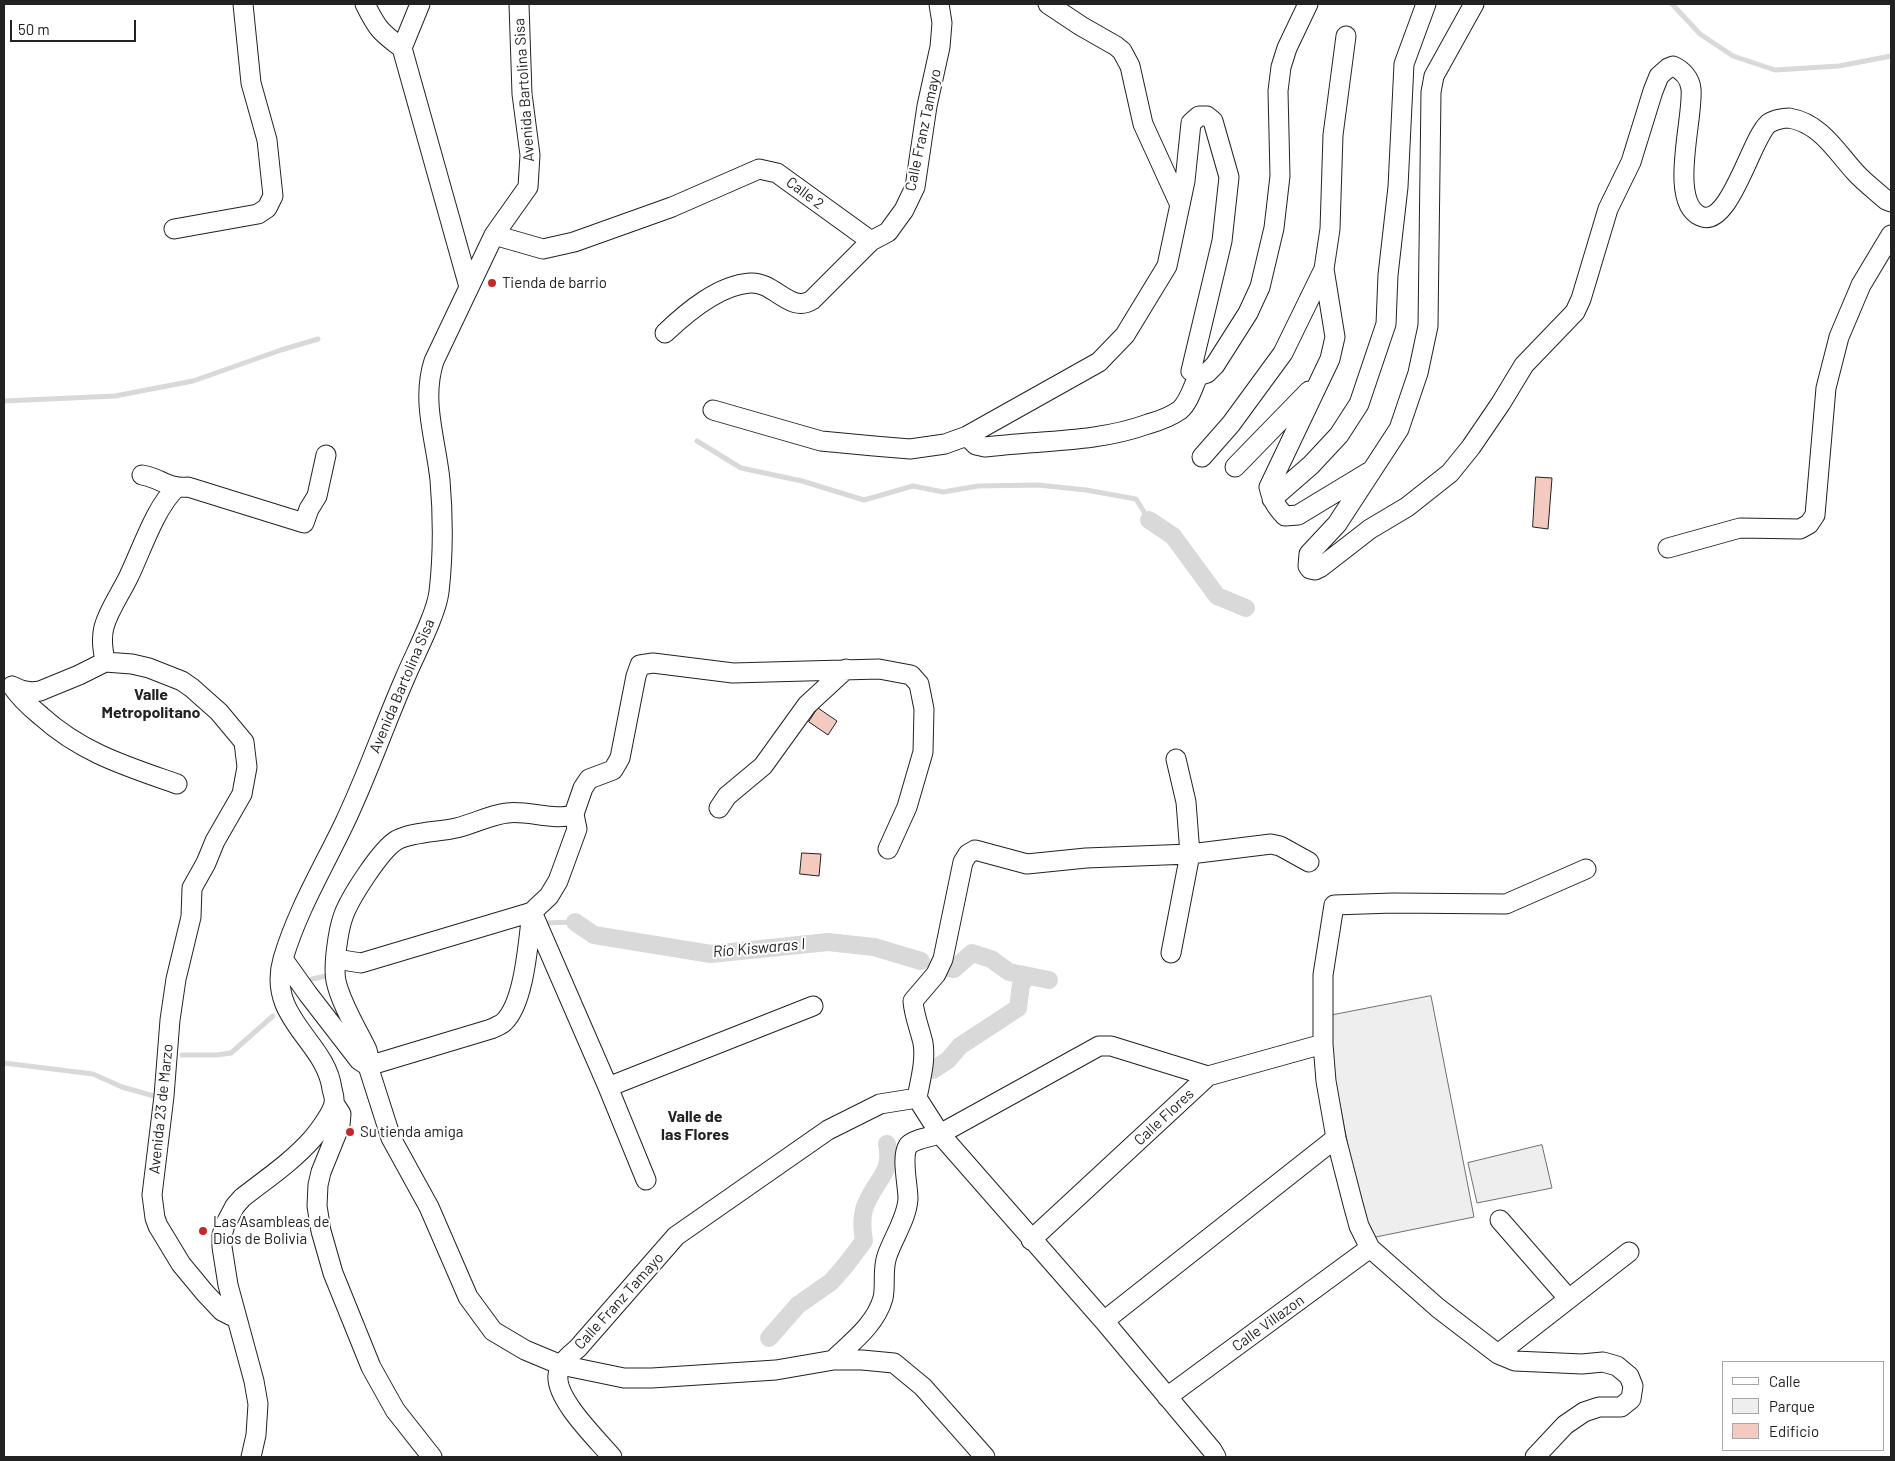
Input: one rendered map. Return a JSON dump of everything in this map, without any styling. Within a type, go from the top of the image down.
[{"type":"street","points":[[174,230],[258,214],[267,208],[273,196],[267,140],[251,83],[242,4]]},
{"type":"street","points":[[365,4],[374,23],[384,35],[402,48]]},
{"type":"street","points":[[420,4],[402,48],[469,287]]},
{"type":"street","name":"Avenida Bartolina Sisa","points":[[432,1457],[395,1410],[371,1367],[333,1273],[321,1231],[317,1206],[318,1185],[321,1172],[340,1125],[341,1114],[334,1103],[332,1084],[327,1071],[294,1023],[283,997],[280,976],[283,959],[301,908],[361,787],[380,735],[437,605],[440,563],[440,482],[429,410],[428,377],[494,235],[528,187],[530,155],[522,94],[519,4]]},
{"type":"street","name":"Calle Franz Tamayo","points":[[871,241],[888,232],[904,210],[915,187],[940,47],[942,23],[939,4]]},
{"type":"street","points":[[1048,4],[1122,51],[1130,66],[1144,124],[1180,205]]},
{"type":"street","points":[[713,410],[821,441],[910,449],[945,444],[967,436],[1099,362],[1125,335],[1166,266],[1185,181],[1191,123],[1198,116],[1207,116],[1213,121],[1229,177],[1222,241],[1191,371],[1198,376],[1207,374],[1215,365],[1248,313],[1260,286],[1274,228],[1280,176],[1278,91],[1281,68],[1287,48],[1308,4]]},
{"type":"street","points":[[1272,499],[1311,465],[1339,435],[1359,404],[1386,324],[1388,276],[1398,187],[1404,64],[1426,4]]},
{"type":"street","points":[[1474,4],[1434,76],[1431,92],[1428,326],[1418,373],[1399,429],[1337,524],[1308,554],[1308,566],[1310,569],[1315,570],[1321,567],[1370,529],[1407,507],[1450,473],[1491,418],[1524,365],[1575,312],[1581,300],[1608,209],[1631,162],[1652,91],[1659,76],[1668,68],[1673,66],[1681,70],[1691,88],[1683,163],[1686,196],[1692,209],[1698,216],[1704,217],[1716,214],[1725,205],[1759,138],[1768,125],[1783,118],[1802,120],[1818,131],[1856,173],[1886,200],[1891,202]]},
{"type":"street","points":[[1202,457],[1247,404],[1284,353],[1324,269],[1330,229],[1333,135],[1346,36]]},
{"type":"street","name":"Calle 2","points":[[494,235],[543,249],[574,242],[672,207],[759,169],[777,173],[871,241]]},
{"type":"street","points":[[1668,548],[1740,528],[1800,529],[1809,524],[1815,515],[1826,388],[1839,337],[1861,285],[1891,235]]},
{"type":"street","points":[[665,332],[704,300],[733,287],[751,282],[765,286],[795,304],[804,305],[812,300],[871,241]]},
{"type":"street","points":[[1324,269],[1335,337],[1330,359],[1273,475],[1269,487],[1272,499],[1285,516],[1298,515],[1374,469]]},
{"type":"street","points":[[967,436],[976,445],[985,447],[1088,438],[1133,430],[1164,419],[1181,409],[1189,397],[1198,376]]},
{"type":"street","points":[[1235,467],[1321,379]]},
{"type":"street","points":[[142,475],[150,476],[176,488],[188,487],[304,523],[309,509],[317,496],[326,455]]},
{"type":"street","points":[[8,681],[21,690],[40,691],[105,662],[102,642],[108,615],[161,507],[167,496],[176,488]]},
{"type":"street","name":"Avenida 23 de Marzo","points":[[105,662],[132,664],[149,668],[182,681],[219,712],[244,742],[247,768],[242,794],[215,841],[206,863],[192,888],[191,917],[176,979],[170,1020],[164,1096],[152,1196],[158,1226],[181,1264],[222,1311],[236,1318]]},
{"type":"street","points":[[336,959],[361,963],[532,912],[549,896],[558,881],[577,829],[574,814],[583,788],[589,779],[613,770],[620,758],[636,676],[640,666],[653,663],[733,672],[879,669],[911,675],[919,684],[924,709],[923,752],[907,807],[888,849]]},
{"type":"street","points":[[719,808],[727,796],[763,766],[807,705],[846,669]]},
{"type":"street","points":[[8,681],[24,702],[72,741],[114,762],[177,784]]},
{"type":"street","points":[[1171,953],[1190,854],[1186,802],[1176,759]]},
{"type":"street","points":[[574,814],[567,818],[523,812],[506,813],[458,828],[398,840],[388,847],[352,898],[343,917],[336,959],[335,979],[339,992],[367,1050],[368,1066],[391,1138],[429,1207],[468,1297],[493,1331],[525,1350],[561,1365],[624,1378],[776,1370],[833,1360],[894,1363],[923,1387],[985,1457]]},
{"type":"street","points":[[1216,1457],[1104,1321],[940,1134],[917,1098],[923,1066],[923,1045],[914,1013],[914,1001],[936,974],[943,959],[962,862],[968,854],[975,850],[1027,864],[1086,858],[1190,854],[1272,844],[1280,846],[1309,862]]},
{"type":"street","points":[[1535,1457],[1565,1426],[1584,1412],[1599,1408],[1621,1407],[1631,1399],[1633,1386],[1628,1376],[1617,1366],[1603,1362],[1582,1364],[1515,1361],[1498,1354],[1438,1308],[1370,1248],[1359,1226],[1336,1138],[1326,1081],[1323,1044],[1323,975],[1334,905],[1392,903],[1506,904],[1586,869]]},
{"type":"street","points":[[283,959],[358,1060],[368,1066],[491,1029],[504,1023],[511,1013],[522,981],[532,912]]},
{"type":"street","points":[[532,912],[646,1180]]},
{"type":"street","points":[[608,1087],[813,1006]]},
{"type":"street","name":"Calle Flores","points":[[1031,1240],[1208,1076],[1323,1044]]},
{"type":"street","points":[[833,1360],[868,1326],[877,1314],[883,1297],[885,1262],[908,1200],[905,1154],[907,1146],[911,1142],[940,1134],[1099,1046],[1111,1046],[1208,1076]]},
{"type":"street","name":"Calle Franz Tamayo","points":[[561,1365],[597,1327],[676,1236],[828,1130],[880,1104],[917,1098]]},
{"type":"street","points":[[250,1457],[256,1435],[258,1404],[254,1381],[228,1285],[222,1235],[235,1206],[242,1198],[283,1167],[304,1147],[319,1130],[334,1103]]},
{"type":"street","points":[[1104,1321],[1336,1138]]},
{"type":"street","points":[[1500,1220],[1568,1298]]},
{"type":"street","name":"Calle Villazon","points":[[1167,1397],[1370,1248]]},
{"type":"street","points":[[1498,1354],[1629,1252]]},
{"type":"street","points":[[561,1365],[558,1375],[559,1386],[568,1404],[612,1457]]},
{"type":"green space","points":[[1431,996],[1474,1217],[1366,1239],[1323,1017]]},
{"type":"green space","points":[[1542,1145],[1552,1188],[1477,1203],[1468,1163]]},
{"type":"building","points":[[1536,477],[1552,478],[1548,529],[1533,527]]},
{"type":"building","points":[[818,708],[837,721],[828,735],[809,722]]},
{"type":"building","points":[[802,853],[821,854],[819,876],[800,874]]},
{"type":"waterway","points":[[1672,4],[1700,34],[1733,56],[1775,70],[1839,66],[1891,56]]},
{"type":"waterway","points":[[4,401],[115,396],[193,381],[318,339]]},
{"type":"waterway","points":[[697,441],[741,468],[802,481],[864,500],[913,486],[943,492],[978,486],[1038,485],[1086,490],[1136,499],[1149,520]]},
{"type":"waterway","points":[[1149,520],[1173,536],[1217,596],[1246,608]]},
{"type":"waterway","name":"Río Kiswaras I","points":[[544,923],[575,922]]},
{"type":"waterway","name":"Río Kiswaras I","points":[[575,922],[594,935],[711,954],[828,942],[874,947],[921,961]]},
{"type":"waterway","points":[[948,968],[954,969],[972,953],[991,959],[1009,972],[1049,980]]},
{"type":"waterway","name":"Río Kiswaras I","points":[[312,979],[326,976]]},
{"type":"waterway","points":[[933,1070],[948,1060],[960,1046],[1018,1008],[1021,984],[1028,976]]},
{"type":"waterway","name":"Río Kiswaras I","points":[[182,1055],[231,1053],[273,1016]]},
{"type":"waterway","name":"Río Kiswaras I","points":[[4,1063],[93,1074],[122,1087],[154,1096],[157,1095]]},
{"type":"waterway","points":[[769,1338],[798,1305],[831,1282],[864,1241],[862,1226],[865,1206],[886,1169],[888,1162],[887,1144]]},
{"type":"place","name":"Tienda de barrio","points":[[492,283]]},
{"type":"place","name":"Su tienda amiga","points":[[350,1132]]},
{"type":"place","name":"Las Asambleas de Dios de Bolivia","points":[[203,1231]]},
{"type":"district","name":"Valle Metropolitano","points":[[151,704]]},
{"type":"district","name":"Valle de las Flores","points":[[695,1126]]}]
